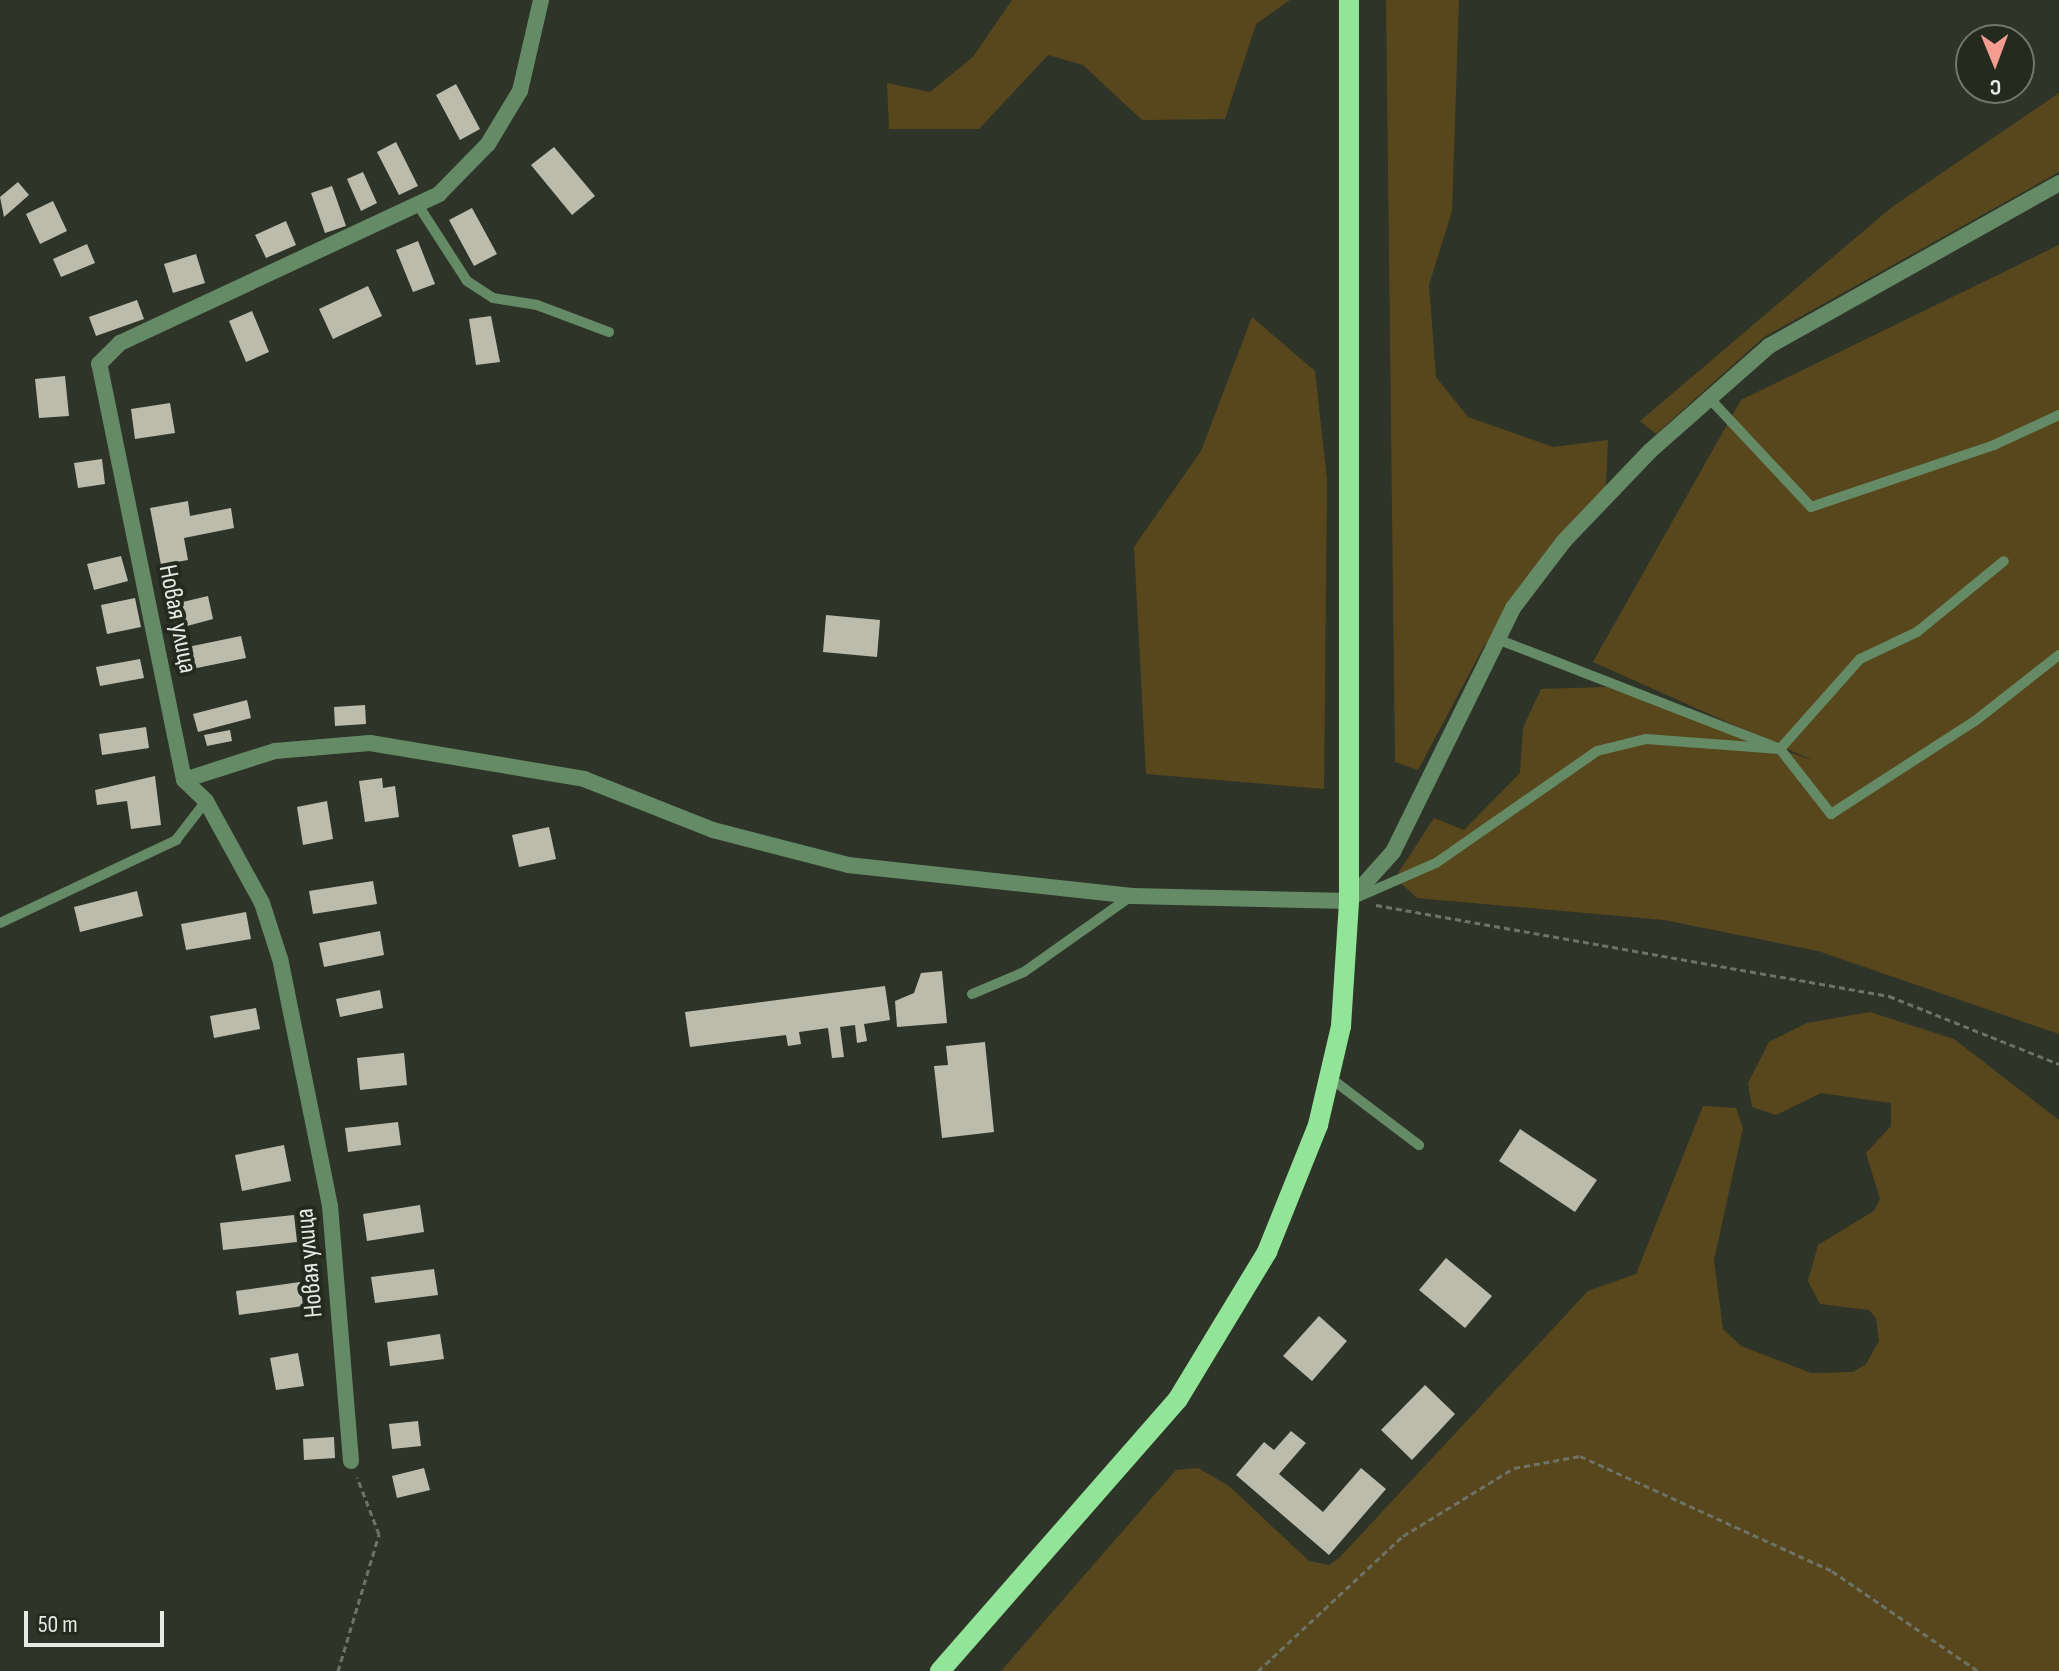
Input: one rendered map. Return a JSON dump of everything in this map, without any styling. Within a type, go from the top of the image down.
[{"type":"main road","points":[[940,1671],[1178,1399],[1267,1252],[1329,1077],[1341,1026],[1349,901],[1349,0]]},
{"type":"street","name":"Новая улица","points":[[351,1461],[330,1206],[280,959],[262,903],[206,801],[184,780],[99,364],[120,343],[439,194],[488,144],[520,91],[541,0]]},
{"type":"street","points":[[184,780],[275,751],[370,743],[584,779],[713,830],[848,865],[1132,896],[1349,901],[1393,852],[1497,639],[1564,541],[1650,451],[1769,346],[2059,183]]},
{"type":"lane","points":[[418,205],[467,281],[493,298],[537,305],[609,332]]},
{"type":"lane","points":[[1711,400],[1811,507],[1994,445],[2059,415]]},
{"type":"lane","points":[[1780,749],[1860,659],[1917,632],[2004,561]]},
{"type":"lane","points":[[1497,639],[1780,749],[1831,814],[1975,721],[2059,655]]},
{"type":"lane","points":[[1349,901],[1436,863],[1597,751],[1646,739],[1780,749]]},
{"type":"lane","points":[[0,923],[176,840],[206,801]]},
{"type":"lane","points":[[972,994],[1024,972],[1132,896]]},
{"type":"lane","points":[[1329,1077],[1419,1145]]},
{"type":"path","points":[[1349,901],[1889,996],[2059,1064]]},
{"type":"path","points":[[1258,1671],[1403,1536],[1514,1468],[1580,1456],[1832,1571],[1978,1671]]},
{"type":"path","points":[[338,1671],[379,1534],[351,1461]]},
{"type":"shaded area","points":[[1012,0],[1290,0],[1256,24],[1225,119],[1142,120],[1083,65],[1048,55],[979,129],[889,129],[887,83],[930,92],[973,57]]},
{"type":"shaded area","points":[[1386,0],[1459,0],[1452,211],[1429,285],[1436,377],[1468,417],[1553,447],[1608,440],[1605,504],[1484,646],[1418,770],[1395,762]]},
{"type":"shaded area","points":[[2059,93],[2059,172],[1764,337],[1656,434],[1640,421],[1892,207]]},
{"type":"shaded area","points":[[2059,245],[2059,1034],[1818,951],[1664,920],[1417,898],[1395,878],[1434,818],[1464,830],[1520,773],[1523,728],[1541,689],[1606,687],[1814,761],[1593,662],[1741,400]]},
{"type":"shaded area","points":[[1252,317],[1315,371],[1327,480],[1324,789],[1146,774],[1134,547],[1201,451]]},
{"type":"shaded area","points":[[1870,1012],[1954,1039],[2059,1120],[2059,1671],[1001,1671],[1176,1470],[1198,1468],[1229,1486],[1309,1561],[1329,1565],[1340,1557],[1588,1291],[1636,1274],[1703,1106],[1736,1108],[1743,1128],[1714,1260],[1723,1329],[1741,1346],[1811,1373],[1853,1372],[1866,1364],[1879,1341],[1876,1318],[1869,1310],[1820,1304],[1808,1281],[1818,1245],[1874,1211],[1880,1199],[1866,1153],[1891,1126],[1891,1103],[1821,1093],[1776,1115],[1752,1107],[1748,1083],[1769,1042],[1807,1023]]},
{"type":"building","points":[[456,84],[480,129],[460,140],[436,95]]},
{"type":"building","points":[[396,142],[418,186],[399,195],[377,152]]},
{"type":"building","points":[[554,147],[595,196],[572,215],[531,165]]},
{"type":"building","points":[[363,172],[377,203],[361,211],[347,179]]},
{"type":"building","points":[[18,182],[29,195],[4,217],[0,197]]},
{"type":"building","points":[[332,186],[346,226],[325,233],[311,193]]},
{"type":"building","points":[[53,201],[67,231],[40,244],[26,214]]},
{"type":"building","points":[[472,208],[497,254],[474,266],[449,220]]},
{"type":"building","points":[[286,221],[296,245],[266,258],[255,235]]},
{"type":"building","points":[[418,241],[435,284],[413,292],[396,250]]},
{"type":"building","points":[[87,244],[95,263],[61,277],[53,259]]},
{"type":"building","points":[[196,254],[205,283],[173,293],[164,264]]},
{"type":"building","points":[[368,286],[382,316],[333,339],[319,309]]},
{"type":"building","points":[[137,300],[144,319],[96,336],[89,317]]},
{"type":"building","points":[[252,311],[269,352],[246,362],[229,321]]},
{"type":"building","points":[[491,316],[500,362],[476,365],[469,319]]},
{"type":"building","points":[[65,376],[69,416],[39,418],[35,379]]},
{"type":"building","points":[[170,403],[175,433],[135,439],[131,409]]},
{"type":"building","points":[[102,459],[105,484],[78,488],[74,463]]},
{"type":"building","points":[[188,501],[190,516],[231,508],[234,528],[184,538],[188,560],[161,565],[150,508]]},
{"type":"building","points":[[121,556],[128,581],[94,590],[87,564]]},
{"type":"building","points":[[208,596],[213,619],[176,629],[170,605]]},
{"type":"building","points":[[135,598],[141,627],[107,634],[101,605]]},
{"type":"building","points":[[826,615],[880,620],[877,657],[823,652]]},
{"type":"building","points":[[241,636],[246,658],[182,671],[178,649]]},
{"type":"building","points":[[140,659],[144,678],[100,686],[96,667]]},
{"type":"building","points":[[247,700],[251,718],[198,732],[193,714]]},
{"type":"building","points":[[365,705],[366,724],[335,726],[334,707]]},
{"type":"building","points":[[146,727],[149,748],[102,755],[99,734]]},
{"type":"building","points":[[230,730],[232,741],[207,746],[204,735]]},
{"type":"building","points":[[155,776],[161,825],[131,829],[127,801],[97,805],[95,790]]},
{"type":"building","points":[[382,778],[383,788],[395,786],[399,817],[365,822],[359,781]]},
{"type":"building","points":[[327,801],[333,839],[303,845],[297,807]]},
{"type":"building","points":[[549,827],[556,859],[519,867],[512,835]]},
{"type":"building","points":[[373,881],[377,904],[313,914],[309,891]]},
{"type":"building","points":[[137,891],[143,916],[80,932],[74,907]]},
{"type":"building","points":[[246,912],[251,939],[186,950],[181,924]]},
{"type":"building","points":[[380,931],[384,955],[324,967],[319,943]]},
{"type":"building","points":[[942,971],[947,1023],[897,1027],[895,1001],[914,993],[921,973]]},
{"type":"building","points":[[885,986],[890,1020],[864,1024],[867,1041],[857,1043],[855,1025],[840,1027],[844,1057],[832,1058],[828,1028],[799,1032],[801,1044],[788,1046],[786,1035],[690,1047],[685,1012]]},
{"type":"building","points":[[380,990],[383,1008],[340,1017],[336,999]]},
{"type":"building","points":[[256,1008],[260,1029],[214,1038],[210,1016]]},
{"type":"building","points":[[985,1042],[994,1132],[942,1138],[934,1066],[948,1065],[946,1046]]},
{"type":"building","points":[[404,1053],[407,1085],[360,1090],[357,1058]]},
{"type":"building","points":[[398,1122],[401,1145],[348,1152],[345,1128]]},
{"type":"building","points":[[1520,1129],[1597,1180],[1575,1212],[1499,1161]]},
{"type":"building","points":[[284,1145],[291,1181],[242,1191],[235,1155]]},
{"type":"building","points":[[420,1205],[424,1232],[367,1241],[363,1214]]},
{"type":"building","points":[[294,1215],[297,1242],[223,1250],[220,1223]]},
{"type":"building","points":[[1446,1258],[1492,1296],[1465,1328],[1419,1290]]},
{"type":"building","points":[[434,1269],[438,1295],[375,1303],[371,1277]]},
{"type":"building","points":[[300,1282],[303,1306],[239,1315],[236,1291]]},
{"type":"building","points":[[1319,1316],[1347,1341],[1312,1381],[1283,1356]]},
{"type":"building","points":[[440,1334],[444,1359],[390,1366],[387,1342]]},
{"type":"building","points":[[298,1353],[304,1386],[276,1390],[270,1358]]},
{"type":"building","points":[[1425,1385],[1455,1414],[1412,1460],[1381,1430]]},
{"type":"building","points":[[418,1421],[421,1446],[392,1449],[389,1424]]},
{"type":"building","points":[[1291,1431],[1306,1443],[1279,1474],[1323,1512],[1361,1468],[1386,1489],[1329,1555],[1236,1475],[1264,1442],[1274,1450]]},
{"type":"building","points":[[334,1437],[335,1458],[304,1460],[303,1439]]},
{"type":"building","points":[[424,1468],[430,1490],[397,1498],[392,1476]]}]
